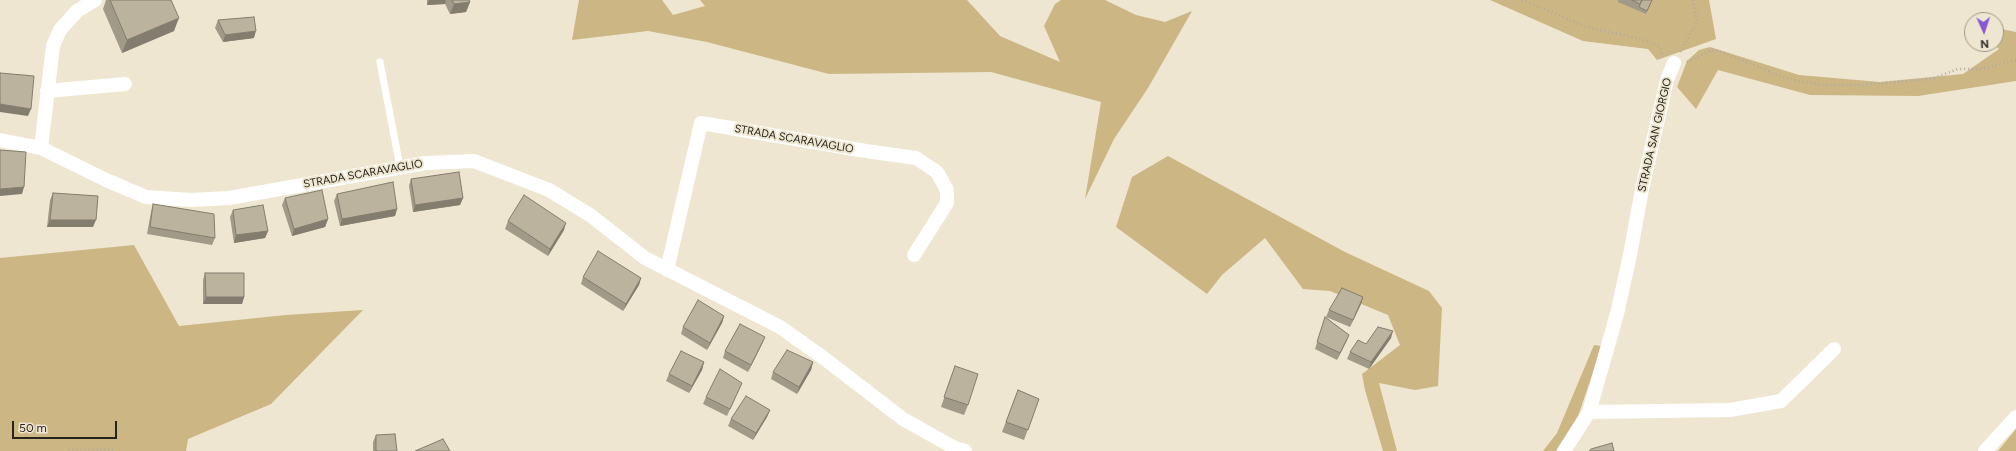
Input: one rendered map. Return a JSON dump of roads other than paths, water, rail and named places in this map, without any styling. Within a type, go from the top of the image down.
[{"type":"street","points":[[42,148],[53,46],[60,30],[76,11],[95,0]]},
{"type":"street","name":"STRADA SAN GIORGIO","points":[[1564,451],[1590,412],[1618,307],[1630,255],[1645,174],[1667,80],[1674,63]]},
{"type":"street","points":[[47,92],[125,84]]},
{"type":"street","name":"STRADA SCARAVAGLIO","points":[[667,270],[701,123],[916,158],[937,172],[947,190],[947,203],[914,255]]},
{"type":"street","name":"STRADA SCARAVAGLIO","points":[[0,140],[42,148],[106,180],[146,197],[190,200],[229,198],[426,163],[474,162],[509,173],[549,190],[590,216],[645,258],[780,328],[825,359],[903,419],[955,448],[965,451]]},
{"type":"street","points":[[1590,412],[1730,410],[1781,401],[1834,349]]},
{"type":"street","points":[[1985,451],[2016,417]]},
{"type":"lane","points":[[380,62],[400,167]]}]
